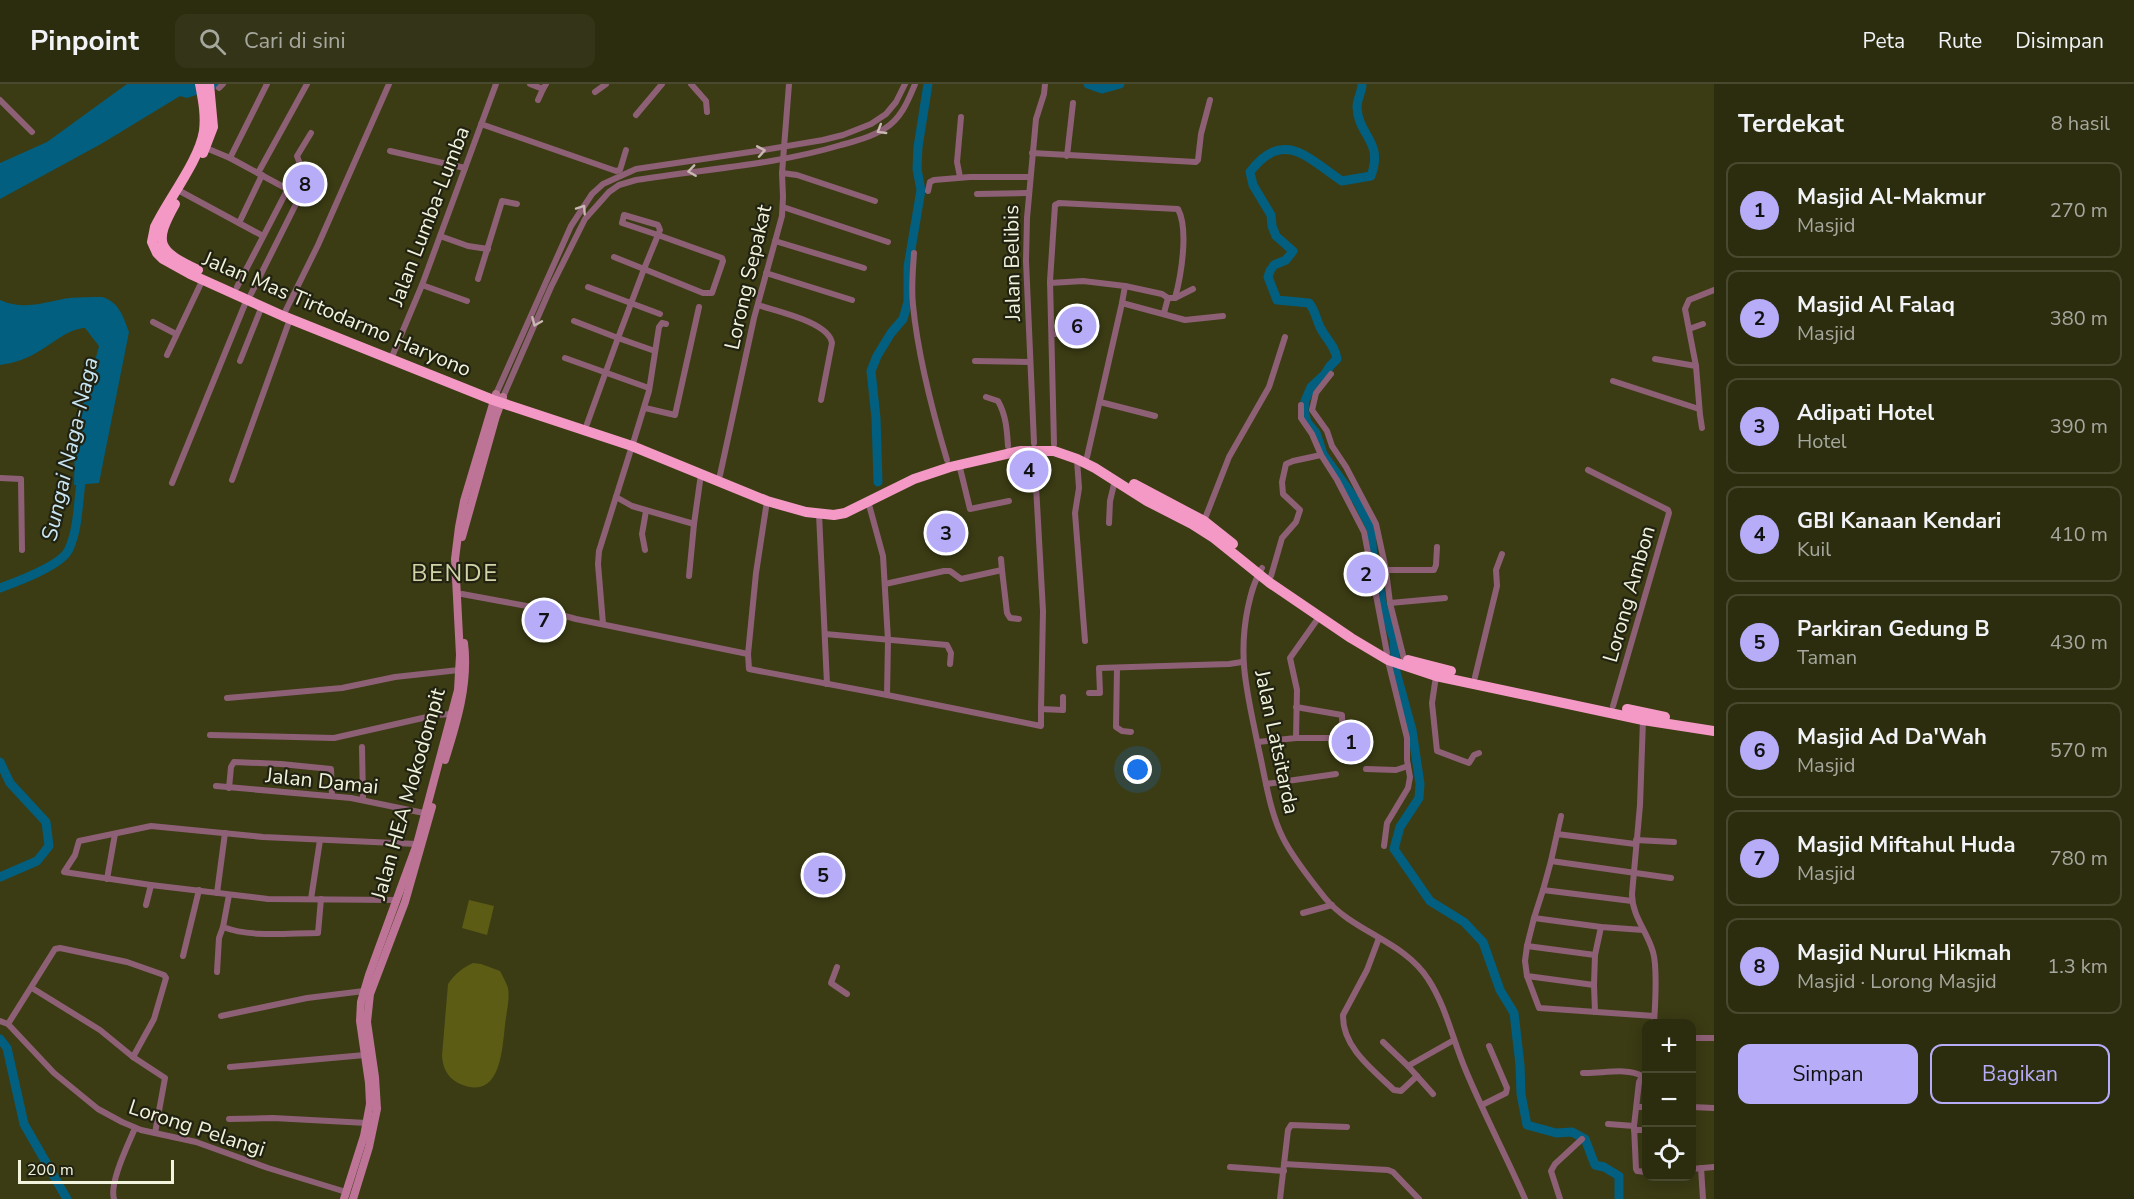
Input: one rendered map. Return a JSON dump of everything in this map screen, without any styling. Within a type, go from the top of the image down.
[{"type":"highway","points":[[200,84],[213,90]]},
{"type":"highway","name":"Jalan Mas Tirtodarmo Haryono","points":[[213,90],[213,127],[206,148],[155,227],[154,247],[163,259],[203,279],[249,296],[286,315]]},
{"type":"highway","name":"Jalan Mas Tirtodarmo Haryono","points":[[213,90],[205,119],[204,133],[161,233],[163,248],[194,268],[237,287],[262,306],[498,398]]},
{"type":"highway","points":[[498,398],[587,424],[701,474],[746,489],[819,507],[843,507],[868,500],[914,479],[1008,446],[1034,446],[1082,458],[1148,501],[1204,532],[1260,571],[1319,617],[1389,657],[1436,676],[1613,706],[1714,731]]},
{"type":"highway","points":[[498,398],[720,475],[768,501],[819,514],[845,513],[910,474],[947,460],[1054,444],[1204,521],[1260,571],[1271,576],[1371,647]]},
{"type":"highway","points":[[1403,663],[1475,677],[1643,720],[1714,725]]},
{"type":"street","points":[[230,158],[267,84]]},
{"type":"street","points":[[239,223],[260,174],[307,84]]},
{"type":"street","points":[[232,480],[286,315],[389,84]]},
{"type":"street","name":"Jalan Lumba-Lumba","points":[[392,356],[422,285],[496,84]]},
{"type":"street","points":[[530,84],[545,86],[538,100]]},
{"type":"street","points":[[595,92],[606,84]]},
{"type":"street","points":[[636,115],[662,84]]},
{"type":"street","points":[[691,84],[706,101],[707,112]]},
{"type":"street","name":"Lorong Sepakat","points":[[720,475],[758,305],[783,207],[782,173],[789,84]]},
{"type":"street","points":[[498,398],[571,226],[592,194],[603,184],[636,169],[823,140],[871,124],[891,108],[905,84]]},
{"type":"street","points":[[498,398],[585,219],[609,192],[619,185],[636,180],[783,159],[820,152],[868,137],[885,129],[898,118],[915,84]]},
{"type":"street","name":"Jalan Belibis","points":[[1041,709],[1043,611],[1026,254],[1029,177],[1037,115],[1044,94],[1044,84]]},
{"type":"street","points":[[0,100],[32,132]]},
{"type":"street","points":[[1032,153],[1196,162],[1199,158],[1203,127],[1210,100]]},
{"type":"street","points":[[1067,156],[1073,103]]},
{"type":"street","points":[[960,177],[957,162],[961,117]]},
{"type":"street","points":[[482,124],[616,171],[620,170],[626,150]]},
{"type":"street","points":[[237,287],[289,189],[300,164],[297,156],[311,133]]},
{"type":"street","points":[[172,483],[249,296],[300,197],[299,194],[230,158],[206,148]]},
{"type":"street","points":[[390,151],[465,168]]},
{"type":"street","points":[[782,173],[797,175],[875,201]]},
{"type":"street","points":[[928,191],[930,182],[934,180],[960,177],[1029,177]]},
{"type":"street","points":[[179,190],[263,236]]},
{"type":"street","points":[[977,194],[1028,193]]},
{"type":"street","points":[[478,279],[502,201],[517,204]]},
{"type":"street","points":[[1054,444],[1050,283],[1053,212],[1057,204],[1179,210],[1182,269],[1175,298]]},
{"type":"street","points":[[783,207],[888,242]]},
{"type":"street","points":[[587,424],[631,303],[644,269],[658,235],[660,228],[658,225],[627,215],[622,217],[621,223],[658,235],[722,258],[723,261],[711,294],[703,293],[644,269],[614,257]]},
{"type":"street","points":[[440,236],[468,246],[488,249]]},
{"type":"street","points":[[775,241],[864,268]]},
{"type":"street","points":[[914,253],[912,290],[914,315],[929,395],[947,460]]},
{"type":"street","points":[[766,273],[852,300]]},
{"type":"street","points":[[166,355],[203,279]]},
{"type":"street","points":[[1050,283],[1083,281],[1125,286],[1162,294],[1168,298],[1175,298],[1192,289]]},
{"type":"street","points":[[422,285],[467,301]]},
{"type":"street","points":[[1085,641],[1075,513],[1082,458],[1100,402],[1125,286]]},
{"type":"street","points":[[588,287],[660,314]]},
{"type":"street","points":[[1702,428],[1696,366],[1685,312],[1686,304],[1714,290]]},
{"type":"street","points":[[1164,314],[1168,298]]},
{"type":"street","points":[[1122,303],[1185,320],[1223,316]]},
{"type":"street","points":[[758,305],[819,326],[831,337],[832,343],[821,400]]},
{"type":"street","points":[[240,362],[262,306]]},
{"type":"street","points":[[645,408],[675,415],[699,307]]},
{"type":"street","points":[[574,321],[652,350]]},
{"type":"street","points":[[153,322],[176,334]]},
{"type":"street","points":[[603,624],[599,555],[616,497],[628,442],[645,408],[658,332],[663,323],[666,324]]},
{"type":"street","points":[[1689,329],[1703,324]]},
{"type":"street","points":[[1052,334],[1087,334]]},
{"type":"street","points":[[1204,521],[1229,457],[1269,387],[1285,337]]},
{"type":"street","points":[[565,358],[646,387]]},
{"type":"street","points":[[1655,359],[1696,366]]},
{"type":"street","points":[[975,361],[1030,362]]},
{"type":"street","points":[[1331,374],[1316,393],[1312,410],[1327,431],[1332,446],[1346,467],[1376,524],[1403,663]]},
{"type":"street","points":[[1613,381],[1699,408]]},
{"type":"street","name":"Jalan HEA Mokodompit","points":[[348,1197],[368,1123],[370,1094],[367,1022],[370,994],[401,901],[447,744],[458,690],[459,670],[456,559],[465,515],[498,398]]},
{"type":"street","points":[[986,398],[998,401],[1002,407],[1008,446]]},
{"type":"street","points":[[1100,402],[1155,416]]},
{"type":"street","points":[[1301,405],[1301,418],[1365,532],[1407,738],[1410,777],[1408,788],[1387,823],[1384,846]]},
{"type":"street","points":[[1271,576],[1282,538],[1298,520],[1300,510],[1283,494],[1282,482],[1286,464],[1321,455]]},
{"type":"street","points":[[960,464],[970,509],[1009,501]]},
{"type":"street","name":"Lorong Ambon","points":[[1588,470],[1668,510],[1669,513],[1613,706]]},
{"type":"street","points":[[689,576],[701,474]]},
{"type":"street","points":[[0,478],[21,479],[22,550]]},
{"type":"street","points":[[1109,523],[1110,501],[1115,480]]},
{"type":"street","points":[[616,497],[646,511],[694,524]]},
{"type":"street","points":[[868,500],[883,556],[888,640],[887,695]]},
{"type":"street","points":[[768,501],[758,559],[748,654],[748,667],[751,670],[1041,726],[1041,709],[1063,710],[1063,697]]},
{"type":"street","points":[[645,550],[642,531],[646,511]]},
{"type":"street","points":[[819,514],[827,684]]},
{"type":"street","name":"Jalan HEA Mokodompit","points":[[354,1179],[369,1147],[377,1109],[369,1054],[360,1021],[364,991],[401,901],[424,813],[460,706],[466,672],[460,553],[465,515]]},
{"type":"street","points":[[1386,570],[1434,570],[1437,565],[1437,547]]},
{"type":"street","points":[[1475,677],[1497,586],[1496,570],[1502,554]]},
{"type":"street","points":[[1001,559],[1008,616],[1019,619]]},
{"type":"street","points":[[885,584],[944,571],[950,571],[961,579],[1002,570]]},
{"type":"street","name":"Jalan Latsitarda","points":[[1260,571],[1253,587],[1246,618],[1242,662],[1266,784],[1284,839],[1332,905],[1344,916],[1411,959],[1426,976],[1437,995],[1482,1105],[1526,1199]]},
{"type":"street","points":[[462,594],[748,654]]},
{"type":"street","points":[[1390,603],[1445,598]]},
{"type":"street","points":[[1296,738],[1297,685],[1290,658],[1319,617]]},
{"type":"street","points":[[825,634],[947,645],[951,653],[950,664]]},
{"type":"street","points":[[1089,693],[1100,693],[1099,668],[1242,662]]},
{"type":"street","points":[[1117,668],[1116,727],[1122,731],[1131,732]]},
{"type":"street","points":[[227,698],[342,688],[395,676],[459,670]]},
{"type":"street","points":[[1436,676],[1432,703],[1437,751],[1469,763],[1476,753],[1479,753]]},
{"type":"street","points":[[1296,707],[1342,715],[1343,750]]},
{"type":"street","points":[[210,735],[334,738],[452,714]]},
{"type":"street","points":[[1561,816],[1525,961],[1527,976],[1539,1008],[1654,1016],[1653,952],[1632,901],[1635,842],[1640,805],[1643,720]]},
{"type":"street","points":[[1258,742],[1296,738],[1343,738]]},
{"type":"street","points":[[362,747],[363,800]]},
{"type":"street","points":[[229,788],[231,767],[234,762],[280,764],[331,769],[332,796]]},
{"type":"street","points":[[1366,769],[1399,769],[1408,766]]},
{"type":"street","points":[[1266,784],[1336,774]]},
{"type":"street","name":"Jalan Damai","points":[[216,786],[363,800],[424,813]]},
{"type":"street","points":[[401,901],[268,899],[64,872],[75,855],[79,841],[150,826],[320,840],[417,844]]},
{"type":"street","points":[[217,893],[225,833]]},
{"type":"street","points":[[107,879],[115,834]]},
{"type":"street","points":[[1557,834],[1635,842],[1674,842]]},
{"type":"street","points":[[311,899],[320,840]]},
{"type":"street","points":[[1551,861],[1671,878]]},
{"type":"street","points":[[146,905],[152,885]]},
{"type":"street","points":[[183,956],[199,890]]},
{"type":"street","points":[[1543,890],[1632,901]]},
{"type":"street","points":[[217,972],[219,938],[229,895]]},
{"type":"street","points":[[223,927],[235,931],[318,933],[321,899]]},
{"type":"street","points":[[1303,913],[1332,905]]},
{"type":"street","points":[[1534,918],[1643,930]]},
{"type":"street","points":[[1595,1012],[1596,955],[1601,927]]},
{"type":"street","points":[[1379,938],[1367,970],[1343,1015],[1343,1021],[1354,1050],[1394,1090],[1401,1091],[1417,1076]]},
{"type":"street","points":[[1527,946],[1596,955]]},
{"type":"street","points":[[8,1024],[55,949],[60,948],[127,962],[164,975],[166,978],[154,1019],[133,1057]]},
{"type":"street","points":[[837,967],[831,983],[846,994]]},
{"type":"street","points":[[1527,976],[1594,985]]},
{"type":"street","points":[[32,988],[100,1030],[133,1057],[165,1078],[155,1133]]},
{"type":"street","points":[[221,1016],[307,998],[364,991]]},
{"type":"street","name":"Lorong Pelangi","points":[[0,1021],[8,1024],[49,1068],[77,1093],[98,1109],[135,1128],[196,1142],[348,1197]]},
{"type":"street","points":[[1696,1038],[1714,1038]]},
{"type":"street","points":[[1408,1066],[1454,1040]]},
{"type":"street","points":[[1383,1042],[1433,1094]]},
{"type":"street","points":[[1482,1105],[1506,1093],[1507,1088],[1489,1046]]},
{"type":"street","points":[[230,1066],[369,1054]]},
{"type":"street","points":[[1583,1073],[1623,1072],[1642,1074]]},
{"type":"street","points":[[1642,1078],[1639,1082],[1634,1128],[1636,1168],[1637,1171],[1642,1172]]},
{"type":"street","points":[[1637,1107],[1642,1107]]},
{"type":"street","points":[[1696,1107],[1714,1108]]},
{"type":"street","points":[[229,1119],[273,1118],[368,1123]]},
{"type":"street","points":[[1608,1124],[1642,1129]]},
{"type":"street","points":[[1280,1199],[1288,1130],[1291,1125],[1347,1127]]},
{"type":"street","points":[[114,1199],[112,1196],[117,1177],[135,1128]]},
{"type":"street","points":[[1560,1199],[1551,1171],[1555,1164],[1582,1139]]},
{"type":"street","points":[[1230,1167],[1388,1170],[1393,1172],[1419,1199]]},
{"type":"street","points":[[1696,1169],[1714,1167]]},
{"type":"street","points":[[1701,1168],[1703,1199]]},
{"type":"shaded area","points":[[469,900],[494,906],[487,935],[462,928]]},
{"type":"shaded area","points":[[473,963],[500,971],[508,988],[509,997],[500,1060],[496,1072],[491,1081],[483,1086],[472,1087],[458,1083],[448,1075],[442,1056],[448,984],[453,977]]},
{"type":"water","points":[[127,84],[219,84],[218,88],[187,98],[180,96],[101,144],[0,199],[0,163],[47,142]]},
{"type":"water","points":[[102,297],[113,302],[122,315],[129,332],[99,483],[74,485],[75,435],[99,346],[85,328],[79,329],[67,333],[27,358],[0,365],[0,300],[26,305],[69,298]]},
{"type":"waterway","points":[[878,482],[876,418],[871,371],[891,333],[903,319],[908,302],[908,267],[921,190],[917,169],[918,147],[928,84]]},
{"type":"waterway","points":[[1088,84],[1102,89],[1120,84]]},
{"type":"waterway","points":[[1362,84],[1357,107],[1361,125],[1373,146],[1374,164],[1371,176],[1342,181],[1307,156],[1285,149],[1262,159],[1250,172],[1253,185],[1271,215],[1276,236],[1293,251],[1286,260],[1274,265],[1268,277],[1277,300],[1309,303],[1337,359],[1311,387],[1305,401],[1304,411],[1307,422],[1316,433],[1323,454],[1358,503],[1371,529],[1373,558],[1382,603],[1394,640],[1396,672],[1412,730],[1420,784],[1419,798],[1400,827],[1394,849],[1430,901],[1464,922],[1483,942],[1500,990],[1514,1013],[1521,1094],[1527,1125],[1556,1133],[1572,1132],[1585,1139],[1595,1165],[1604,1167],[1619,1176],[1619,1199]]},
{"type":"waterway","name":"Sungai Naga-Naga","points":[[0,588],[49,567],[65,555],[75,532],[82,475]]},
{"type":"waterway","name":"Sungai Naga-Naga","points":[[0,762],[10,783],[46,822],[49,846],[37,861],[0,877]]},
{"type":"waterway","name":"Sungai Naga-Naga","points":[[0,1039],[7,1048],[24,1124],[67,1199]]},
{"type":"place","name":"Masjid Nurul Hikmah","points":[[305,184]]},
{"type":"place","name":"Masjid Ad Da'Wah","points":[[1077,326]]},
{"type":"place","name":"GBI Kanaan Kendari","points":[[1029,470]]},
{"type":"place","name":"Adipati Hotel","points":[[946,533]]},
{"type":"place","name":"Masjid Al Falaq","points":[[1366,574]]},
{"type":"place","name":"Masjid Miftahul Huda","points":[[544,620]]},
{"type":"place","name":"Masjid Al-Makmur","points":[[1351,742]]},
{"type":"place","name":"Parkiran Gedung B","points":[[823,875]]},
{"type":"district","name":"BENDE","points":[[455,573]]}]
